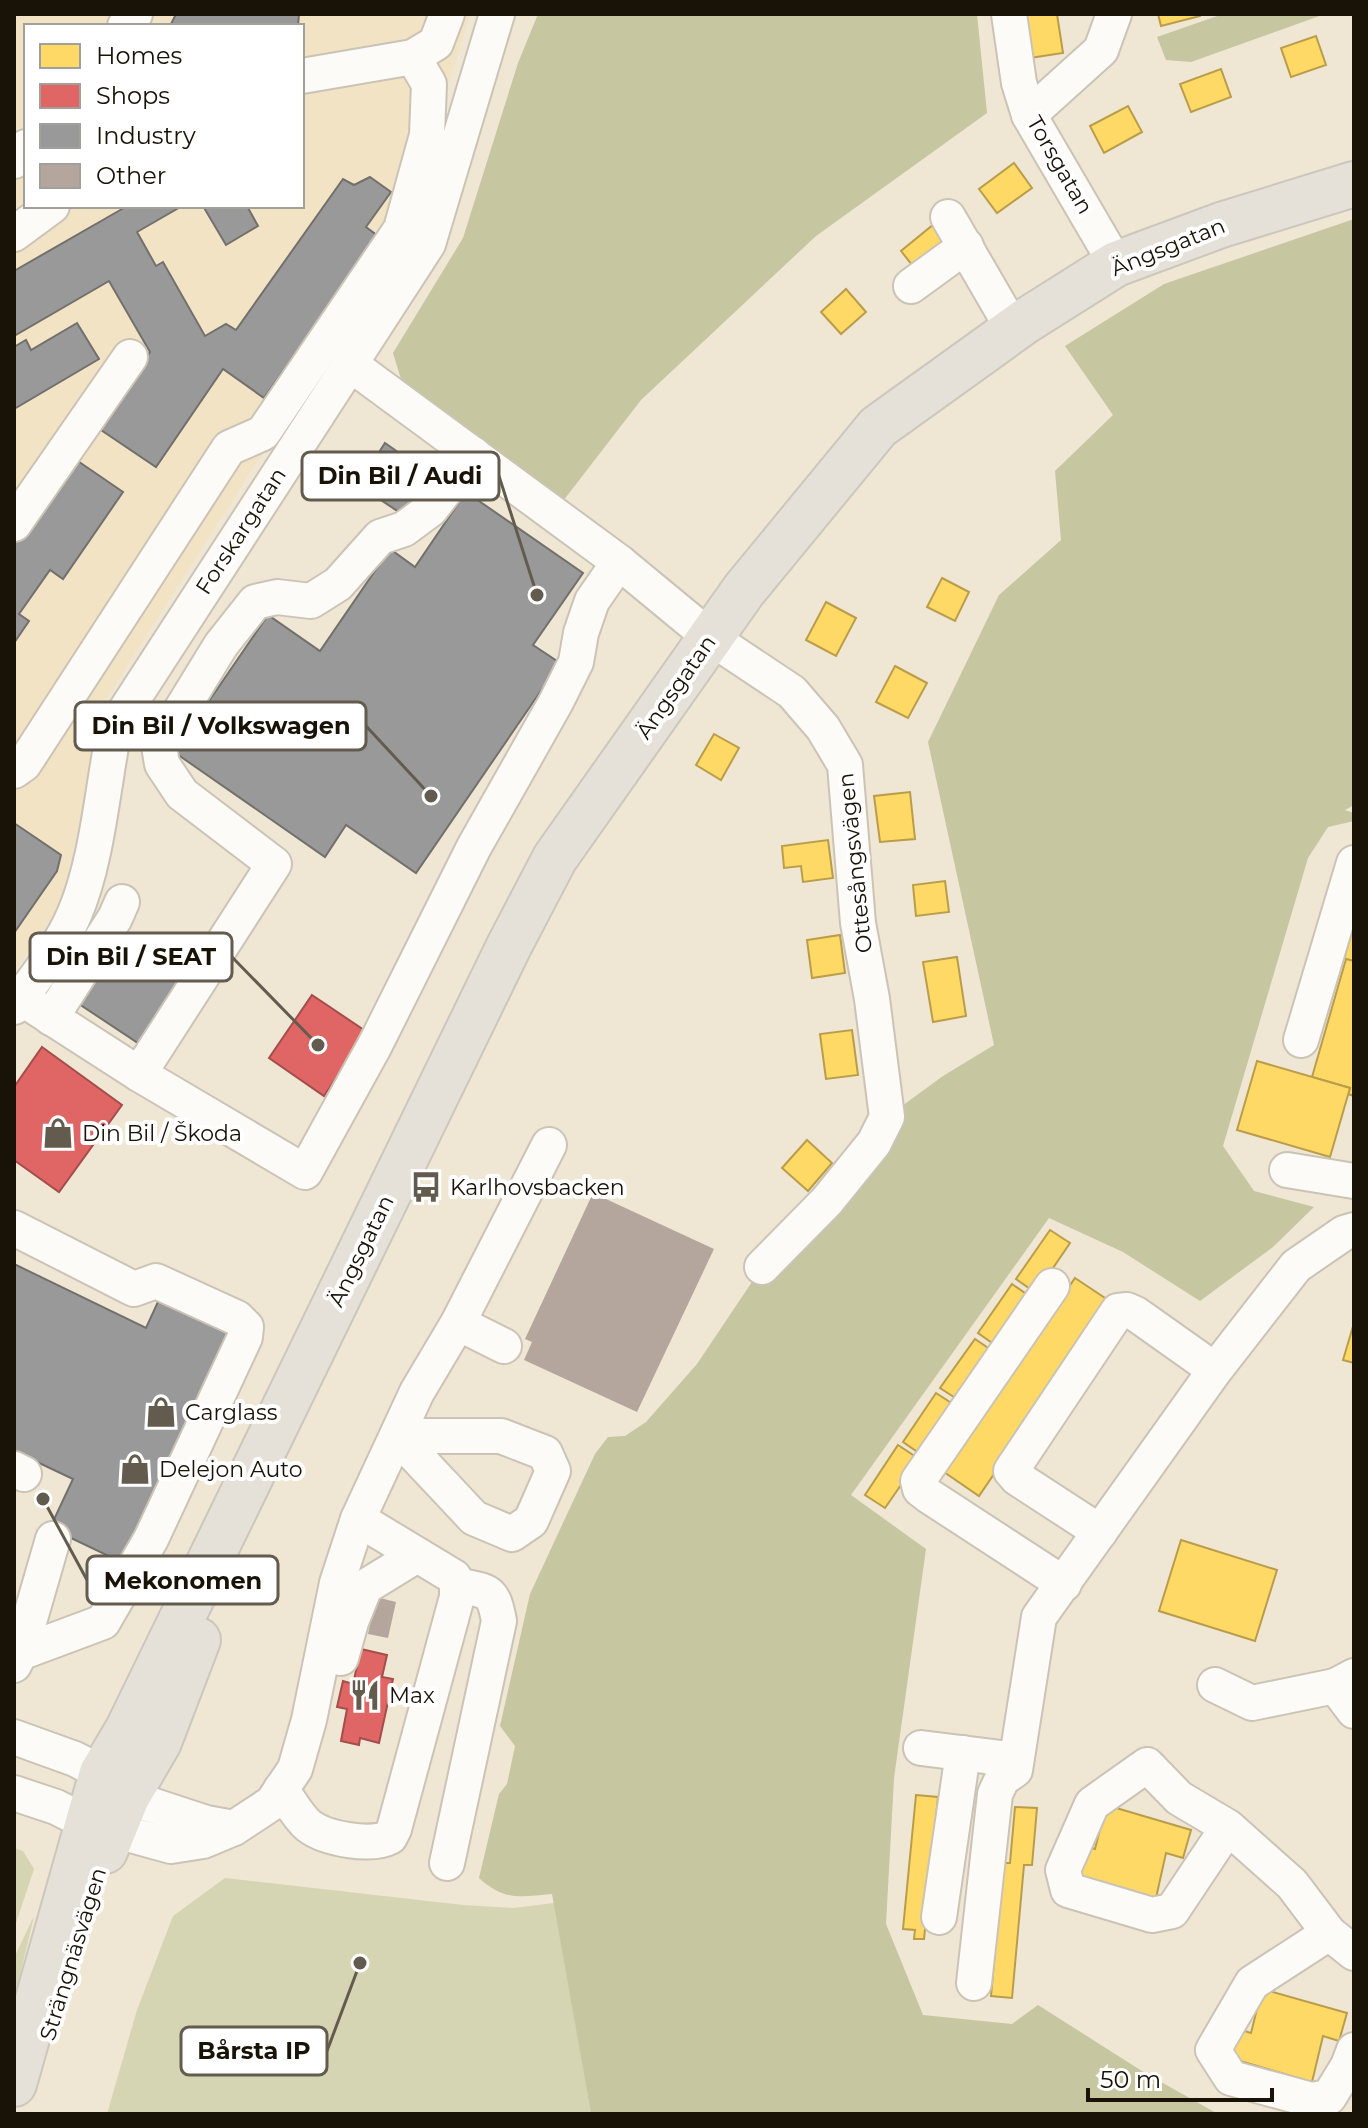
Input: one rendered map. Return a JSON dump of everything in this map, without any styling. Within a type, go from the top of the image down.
[{"type":"main road","name":"Ängsgatan","points":[[108,1806],[128,1729],[509,946],[555,858],[744,590],[878,427],[1013,329],[1116,264],[1354,177]]},
{"type":"main road","name":"Ängsgatan","points":[[1304,197],[1354,184]]},
{"type":"main road","name":"Strängnäsvägen","points":[[14,2084],[108,1806]]},
{"type":"main road","name":"Strängnäsvägen","points":[[29,2114],[35,2076],[108,1806]]},
{"type":"street","points":[[304,76],[413,57],[436,43],[447,14]]},
{"type":"street","name":"Forskargatan","points":[[17,1002],[56,949],[74,917],[81,896],[112,741],[120,719],[428,244],[497,14]]},
{"type":"street","name":"Torsgatan","points":[[1009,14],[1019,83],[1029,115],[1116,264]]},
{"type":"street","points":[[1029,115],[1101,50],[1114,14]]},
{"type":"street","points":[[14,771],[24,764],[229,448],[263,433],[401,229],[427,135],[429,84],[413,57]]},
{"type":"street","points":[[14,234],[49,208]]},
{"type":"street","points":[[948,217],[1013,329]]},
{"type":"street","points":[[911,286],[966,246]]},
{"type":"street","points":[[14,524],[130,357]]},
{"type":"street","name":"Ottesångsvägen","points":[[350,364],[619,562],[711,638],[792,692],[823,728],[845,765],[858,923],[872,999],[887,1117],[874,1143],[827,1201],[762,1267]]},
{"type":"street","points":[[139,1074],[274,864],[182,794],[162,764],[159,746],[221,645],[255,602],[277,597],[311,601],[338,584],[380,537],[404,529],[431,509],[473,454]]},
{"type":"street","points":[[17,1002],[51,1018],[305,1172],[375,1045],[474,847],[576,662],[581,633],[592,601],[619,562]]},
{"type":"street","points":[[1301,1040],[1354,863]]},
{"type":"street","points":[[51,1018],[122,902]]},
{"type":"street","points":[[358,1519],[454,1577],[457,1585],[390,1837],[371,1843],[329,1834],[309,1826],[290,1801],[337,1583],[358,1519],[417,1392],[458,1323],[549,1145]]},
{"type":"street","points":[[1287,1170],[1354,1181]]},
{"type":"street","points":[[14,1228],[134,1289],[156,1281],[237,1318],[246,1327],[245,1337],[214,1407],[158,1525],[103,1622],[17,1659]]},
{"type":"street","points":[[974,1983],[995,1794],[1002,1779],[1015,1770],[1037,1625],[1215,1370],[1296,1266],[1344,1233],[1354,1230]]},
{"type":"street","points":[[1052,1286],[918,1481],[920,1489],[929,1496],[1064,1584]]},
{"type":"street","points":[[1100,1532],[1011,1471],[1118,1311],[1127,1310],[1136,1314],[1215,1370]]},
{"type":"street","points":[[458,1323],[504,1346]]},
{"type":"street","points":[[17,1659],[53,1539]]},
{"type":"street","points":[[290,1801],[365,1587],[417,1555]]},
{"type":"street","points":[[447,1863],[499,1621],[495,1600],[486,1592],[457,1585]]},
{"type":"street","points":[[1215,1685],[1252,1703],[1348,1691]]},
{"type":"street","points":[[14,1737],[75,1759],[108,1806],[171,1846],[203,1841],[234,1828],[272,1803],[290,1801]]},
{"type":"street","points":[[921,1748],[1016,1760]]},
{"type":"street","points":[[939,1917],[963,1753]]},
{"type":"street","points":[[1228,1827],[1172,1911],[1152,1915],[1068,1890],[1063,1870],[1092,1804],[1147,1765],[1179,1798],[1228,1827],[1292,1884],[1342,1943],[1252,1983],[1213,2050],[1231,2078],[1311,2100],[1329,2097],[1354,2050]]},
{"type":"street","points":[[14,1793],[56,1807],[108,1806]]},
{"type":"shaded area","points":[[14,14],[470,14],[442,104],[329,349],[106,699],[61,905],[14,971]]},
{"type":"green space","points":[[538,14],[977,14],[987,113],[816,236],[641,400],[563,501],[401,379],[393,353],[463,238],[518,63]]},
{"type":"green space","points":[[1223,14],[1325,14],[1191,62],[1166,60],[1157,37]]},
{"type":"green space","points":[[1354,219],[1354,805],[1345,810],[1354,813],[1354,821],[1328,827],[1308,858],[1223,1146],[1254,1191],[1314,1207],[1273,1247],[1200,1301],[1123,1252],[1049,1218],[851,1495],[926,1549],[894,1778],[886,1924],[923,2015],[1012,2024],[1038,2005],[1145,2073],[1218,2114],[591,2114],[552,1894],[513,1896],[496,1891],[479,1878],[499,1794],[507,1784],[515,1746],[500,1726],[530,1594],[595,1454],[608,1437],[625,1436],[646,1422],[697,1364],[762,1267],[887,1117],[943,1076],[994,1045],[928,742],[999,595],[1061,540],[1055,471],[1113,415],[1065,346],[1164,284]]},
{"type":"green space","points":[[14,1848],[23,1851],[34,1869],[14,1929]]},
{"type":"green space","points":[[225,1878],[463,1905],[514,1908],[554,1903],[591,2114],[107,2114],[137,2010],[173,1916]]},
{"type":"green space","points":[[34,1916],[14,2001],[14,1958]]},
{"type":"building: Homes","points":[[1016,14],[1057,14],[1063,53],[1023,59]]},
{"type":"building: Homes","points":[[1158,14],[1200,14],[1200,16],[1161,26]]},
{"type":"building: Homes","points":[[1316,36],[1326,65],[1291,77],[1281,48]]},
{"type":"building: Homes","points":[[1221,69],[1231,97],[1191,112],[1180,84]]},
{"type":"building: Homes","points":[[1128,106],[1142,132],[1104,153],[1090,126]]},
{"type":"building: Homes","points":[[1014,163],[1032,188],[997,213],[979,189]]},
{"type":"building: Homes","points":[[934,224],[953,248],[920,275],[901,251]]},
{"type":"building: Homes","points":[[846,289],[866,312],[841,334],[821,312]]},
{"type":"building: Homes","points":[[942,578],[969,592],[955,621],[927,607]]},
{"type":"building: Homes","points":[[826,602],[856,618],[836,656],[806,640]]},
{"type":"building: Homes","points":[[895,666],[927,683],[908,718],[876,702]]},
{"type":"building: Homes","points":[[714,734],[739,748],[721,780],[696,765]]},
{"type":"building: Homes","points":[[910,792],[915,839],[880,842],[874,796]]},
{"type":"building: Homes","points":[[828,840],[833,878],[803,882],[801,866],[784,868],[782,846]]},
{"type":"building: Homes","points":[[945,881],[949,912],[916,916],[913,885]]},
{"type":"building: Homes","points":[[1354,924],[1354,961],[1344,959]]},
{"type":"building: Homes","points":[[840,935],[845,973],[812,978],[807,940]]},
{"type":"building: Homes","points":[[957,957],[966,1016],[933,1022],[923,962]]},
{"type":"building: Homes","points":[[1346,959],[1354,961],[1354,1096],[1348,1094],[1350,1088],[1312,1077]]},
{"type":"building: Homes","points":[[852,1030],[858,1075],[826,1079],[820,1034]]},
{"type":"building: Homes","points":[[1257,1061],[1350,1088],[1330,1157],[1237,1130]]},
{"type":"building: Homes","points":[[807,1140],[832,1163],[808,1191],[782,1168]]},
{"type":"building: Homes","points":[[1050,1230],[1070,1243],[1036,1293],[1016,1279]]},
{"type":"building: Homes","points":[[1075,1278],[1111,1302],[979,1496],[944,1472]]},
{"type":"building: Homes","points":[[1012,1284],[1032,1298],[998,1347],[978,1333]]},
{"type":"building: Homes","points":[[1354,1323],[1354,1363],[1343,1360]]},
{"type":"building: Homes","points":[[975,1339],[994,1352],[960,1401],[940,1388]]},
{"type":"building: Homes","points":[[936,1393],[956,1406],[922,1455],[903,1442]]},
{"type":"building: Homes","points":[[898,1445],[919,1459],[885,1508],[865,1495]]},
{"type":"building: Homes","points":[[1181,1540],[1277,1570],[1255,1641],[1159,1611]]},
{"type":"building: Homes","points":[[916,1795],[938,1797],[924,1939],[914,1939],[915,1930],[903,1929]]},
{"type":"building: Homes","points":[[1106,1805],[1191,1830],[1183,1858],[1166,1853],[1156,1898],[1075,1874],[1083,1846],[1095,1849]]},
{"type":"building: Homes","points":[[1015,1807],[1037,1808],[1032,1865],[1024,1865],[1012,1998],[991,1996],[1003,1863],[1010,1863]]},
{"type":"building: Homes","points":[[1262,1989],[1347,2013],[1339,2041],[1323,2036],[1312,2082],[1230,2058],[1238,2029],[1251,2033]]},
{"type":"building: Shops","points":[[312,995],[367,1032],[324,1096],[269,1058]]},
{"type":"building: Shops","name":"Din Bil / Škoda","points":[[42,1047],[122,1105],[59,1192],[14,1160],[14,1087]]},
{"type":"building: Shops","name":"Max","points":[[361,1649],[387,1655],[382,1677],[393,1679],[379,1743],[360,1738],[359,1745],[341,1741],[347,1709],[337,1707],[343,1681],[353,1684]]},
{"type":"building: Industry","points":[[176,14],[299,14],[298,24],[171,24]]},
{"type":"building: Industry","points":[[370,177],[391,192],[366,227],[378,236],[264,398],[223,369],[156,467],[98,428],[150,352],[109,281],[14,336],[14,271],[121,208],[179,208],[137,232],[156,266],[163,262],[205,336],[226,324],[236,330],[343,179],[354,185]]},
{"type":"building: Industry","points":[[204,208],[248,208],[258,226],[226,245]]},
{"type":"building: Industry","points":[[77,323],[99,359],[14,409],[14,347],[26,340],[31,350]]},
{"type":"building: Industry","points":[[385,443],[405,457],[397,469],[427,490],[408,518],[358,485]]},
{"type":"building: Industry","points":[[69,455],[123,492],[63,579],[50,570],[19,614],[29,621],[14,643],[14,535]]},
{"type":"building: Industry","points":[[466,492],[583,573],[533,645],[560,663],[416,873],[346,825],[325,857],[174,752],[268,615],[320,651],[390,549],[415,567]]},
{"type":"building: Industry","points":[[14,823],[61,855],[57,871],[14,933]]},
{"type":"building: Industry","points":[[123,940],[190,986],[147,1049],[79,1004]]},
{"type":"building: Industry","points":[[14,1264],[146,1328],[162,1293],[233,1327],[121,1562],[50,1528],[73,1479],[14,1451]]},
{"type":"building: Other","points":[[593,1193],[714,1249],[637,1412],[524,1360],[532,1342],[525,1339]]},
{"type":"building: Other","points":[[376,1597],[396,1602],[388,1638],[368,1634]]},
{"type":"place","name":"Din Bil / Audi","points":[[537,595]]},
{"type":"place","name":"Din Bil / Volkswagen","points":[[431,796]]},
{"type":"place","name":"Din Bil / SEAT","points":[[318,1045]]},
{"type":"place","name":"Din Bil / Škoda","points":[[58,1133]]},
{"type":"place","name":"Karlhovsbacken","points":[[426,1187]]},
{"type":"place","name":"Carglass","points":[[161,1412]]},
{"type":"place","name":"Delejon Auto","points":[[135,1469]]},
{"type":"place","name":"Mekonomen","points":[[43,1499]]},
{"type":"place","name":"Max","points":[[365,1695]]},
{"type":"place","name":"Bårsta IP","points":[[360,1963]]}]
